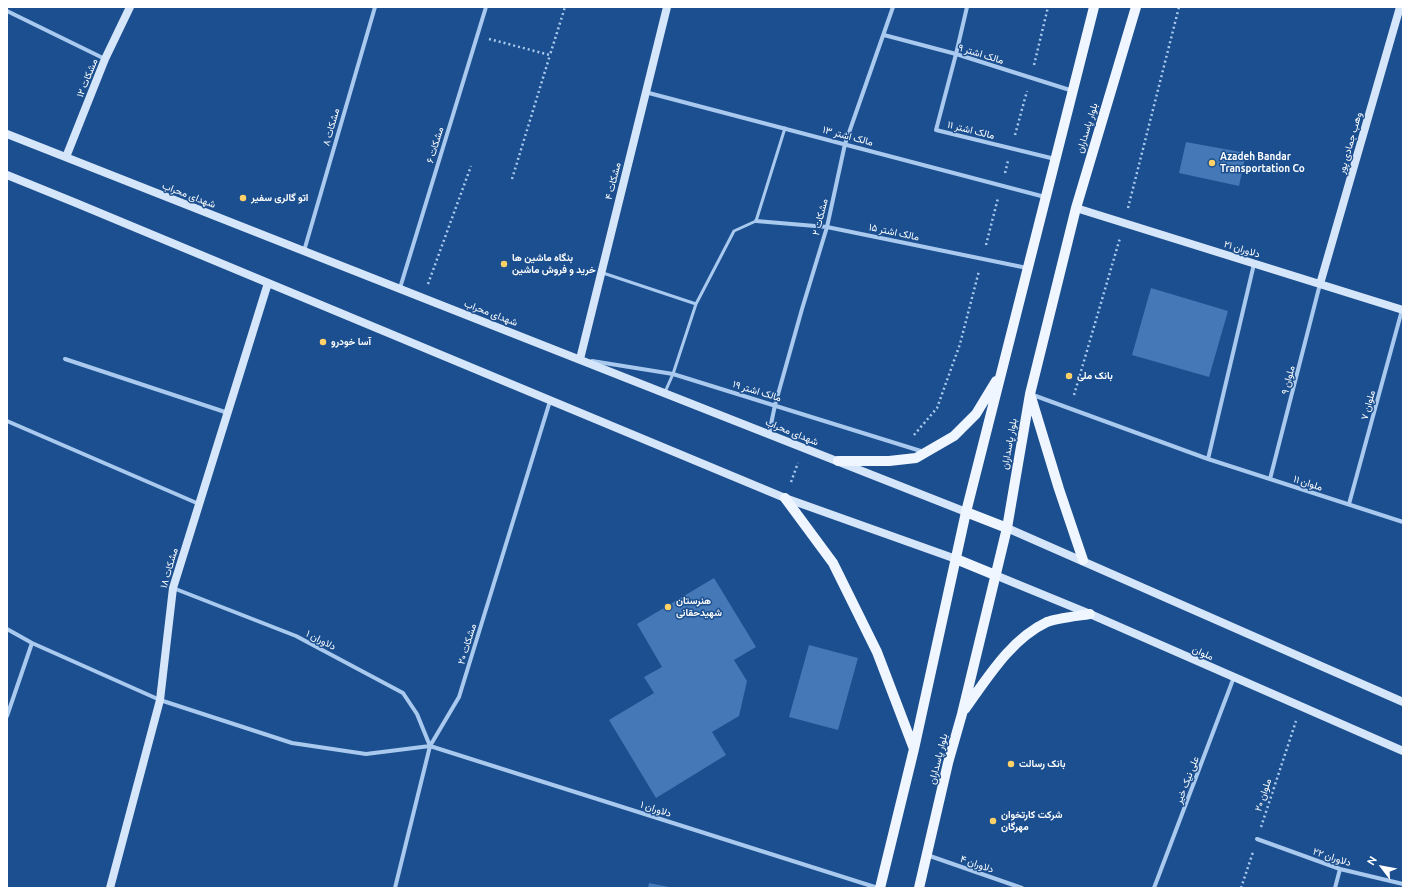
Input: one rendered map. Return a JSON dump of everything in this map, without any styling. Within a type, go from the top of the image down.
[{"type":"main road","name":"مشکات ۱۲","points":[[66,158],[105,59],[130,7]]},
{"type":"main road","name":"مشکات ۴","points":[[580,359],[667,7]]},
{"type":"main road","points":[[879,888],[914,749],[966,512],[1094,7]]},
{"type":"main road","name":"بلوار پاسداران","points":[[918,888],[1007,528],[1030,394],[1076,208],[1136,7]]},
{"type":"main road","name":"وهب جمادی پور","points":[[1320,284],[1400,7]]},
{"type":"main road","name":"شهدای محراب","points":[[7,134],[966,512]]},
{"type":"main road","points":[[7,176],[76,203],[785,498],[956,558],[995,575]]},
{"type":"main road","name":"دلاوران ۲۱","points":[[1076,208],[1403,310]]},
{"type":"main road","name":"مشکات ۱۸","points":[[110,888],[160,700],[173,588],[268,283]]},
{"type":"main road","points":[[838,461],[890,461],[916,458],[926,453],[954,436],[976,414],[1002,373]]},
{"type":"main road","points":[[1030,394],[1059,489],[1083,560]]},
{"type":"main road","points":[[785,498],[833,563],[877,652],[914,749]]},
{"type":"main road","points":[[966,512],[1083,560],[1403,702]]},
{"type":"main road","name":"ملوان","points":[[995,575],[1090,614],[1403,751]]},
{"type":"main road","points":[[962,714],[994,669],[1025,635],[1049,621],[1090,614]]},
{"type":"street","name":"مشکات ۸","points":[[304,250],[374,7]]},
{"type":"street","name":"مشکات ۶","points":[[400,288],[486,7]]},
{"type":"street","name":"مشکات ۲","points":[[769,434],[775,405],[827,226],[845,144],[893,7]]},
{"type":"street","points":[[956,54],[967,7]]},
{"type":"street","points":[[7,11],[105,59]]},
{"type":"street","name":"مالک اشتر ۹","points":[[884,35],[956,54],[1073,91]]},
{"type":"street","name":"مالک اشتر ۱۱","points":[[956,54],[936,130],[1056,159]]},
{"type":"street","name":"مالک اشتر ۱۳","points":[[645,92],[1046,197]]},
{"type":"street","name":"مالک اشتر ۱۵","points":[[756,221],[827,226],[1028,268]]},
{"type":"street","points":[[1208,459],[1254,263]]},
{"type":"street","name":"ملوان ۹","points":[[1270,479],[1320,284]]},
{"type":"street","name":"ملوان ۷","points":[[1349,504],[1403,310]]},
{"type":"street","points":[[65,359],[228,413]]},
{"type":"street","name":"مالک اشتر ۱۹","points":[[580,359],[673,374],[926,453]]},
{"type":"street","name":"ملوان ۱۱","points":[[1030,394],[1208,459],[1403,522]]},
{"type":"street","name":"مشکات ۲۰","points":[[395,888],[430,746],[459,697],[550,401]]},
{"type":"street","points":[[7,421],[199,504]]},
{"type":"street","name":"دلاوران ۱","points":[[173,588],[296,636],[403,693],[417,714],[430,746]]},
{"type":"street","name":"دلاوران ۱","points":[[7,629],[32,643],[160,700],[292,743],[366,754],[430,746],[879,888]]},
{"type":"street","points":[[7,716],[32,643]]},
{"type":"street","name":"علی نیک خیر","points":[[1154,888],[1234,677]]},
{"type":"street","name":"دلاوران ۲۲","points":[[1257,839],[1340,869],[1403,884]]},
{"type":"street","name":"دلاوران ۴","points":[[927,855],[1022,888]]},
{"type":"street","points":[[1336,888],[1340,869]]},
{"type":"lane","points":[[664,394],[673,374],[696,304],[734,231],[756,221],[785,128]]},
{"type":"lane","points":[[601,272],[696,304]]},
{"type":"path","points":[[512,179],[565,7]]},
{"type":"path","points":[[904,446],[937,408],[960,344],[1048,7]]},
{"type":"path","points":[[477,36],[550,55]]},
{"type":"path","points":[[423,298],[471,166]]},
{"type":"path","points":[[785,498],[803,448]]},
{"type":"path","name":"ملوان ۲۰","points":[[1241,888],[1301,707]]},
{"type":"building","name":"Azadeh Bandar Transportation Co","points":[[1186,142],[1246,153],[1239,186],[1179,173]]},
{"type":"building","points":[[1151,288],[1228,311],[1209,377],[1132,355]]},
{"type":"building","points":[[714,578],[756,647],[734,660],[747,681],[739,716],[712,732],[726,755],[656,798],[609,720],[654,693],[644,677],[662,667],[637,624]]},
{"type":"building","points":[[809,645],[858,658],[838,730],[789,717]]},
{"type":"building","points":[[649,883],[669,887],[669,888],[648,888]]},
{"type":"place","name":"Azadeh Bandar Transportation Co","points":[[1212,163]]},
{"type":"place","name":"اتو گالری سفیر","points":[[243,198]]},
{"type":"place","name":"بنگاه ماشین ها خرید و فروش ماشین","points":[[504,264]]},
{"type":"place","name":"آسا خودرو","points":[[323,342]]},
{"type":"place","name":"بانک ملی","points":[[1069,376]]},
{"type":"place","name":"هنرستان شهیدحقانی","points":[[668,607]]},
{"type":"place","name":"بانک رسالت","points":[[1011,764]]},
{"type":"place","name":"شرکت کارتخوان مهرگان","points":[[993,821]]}]
